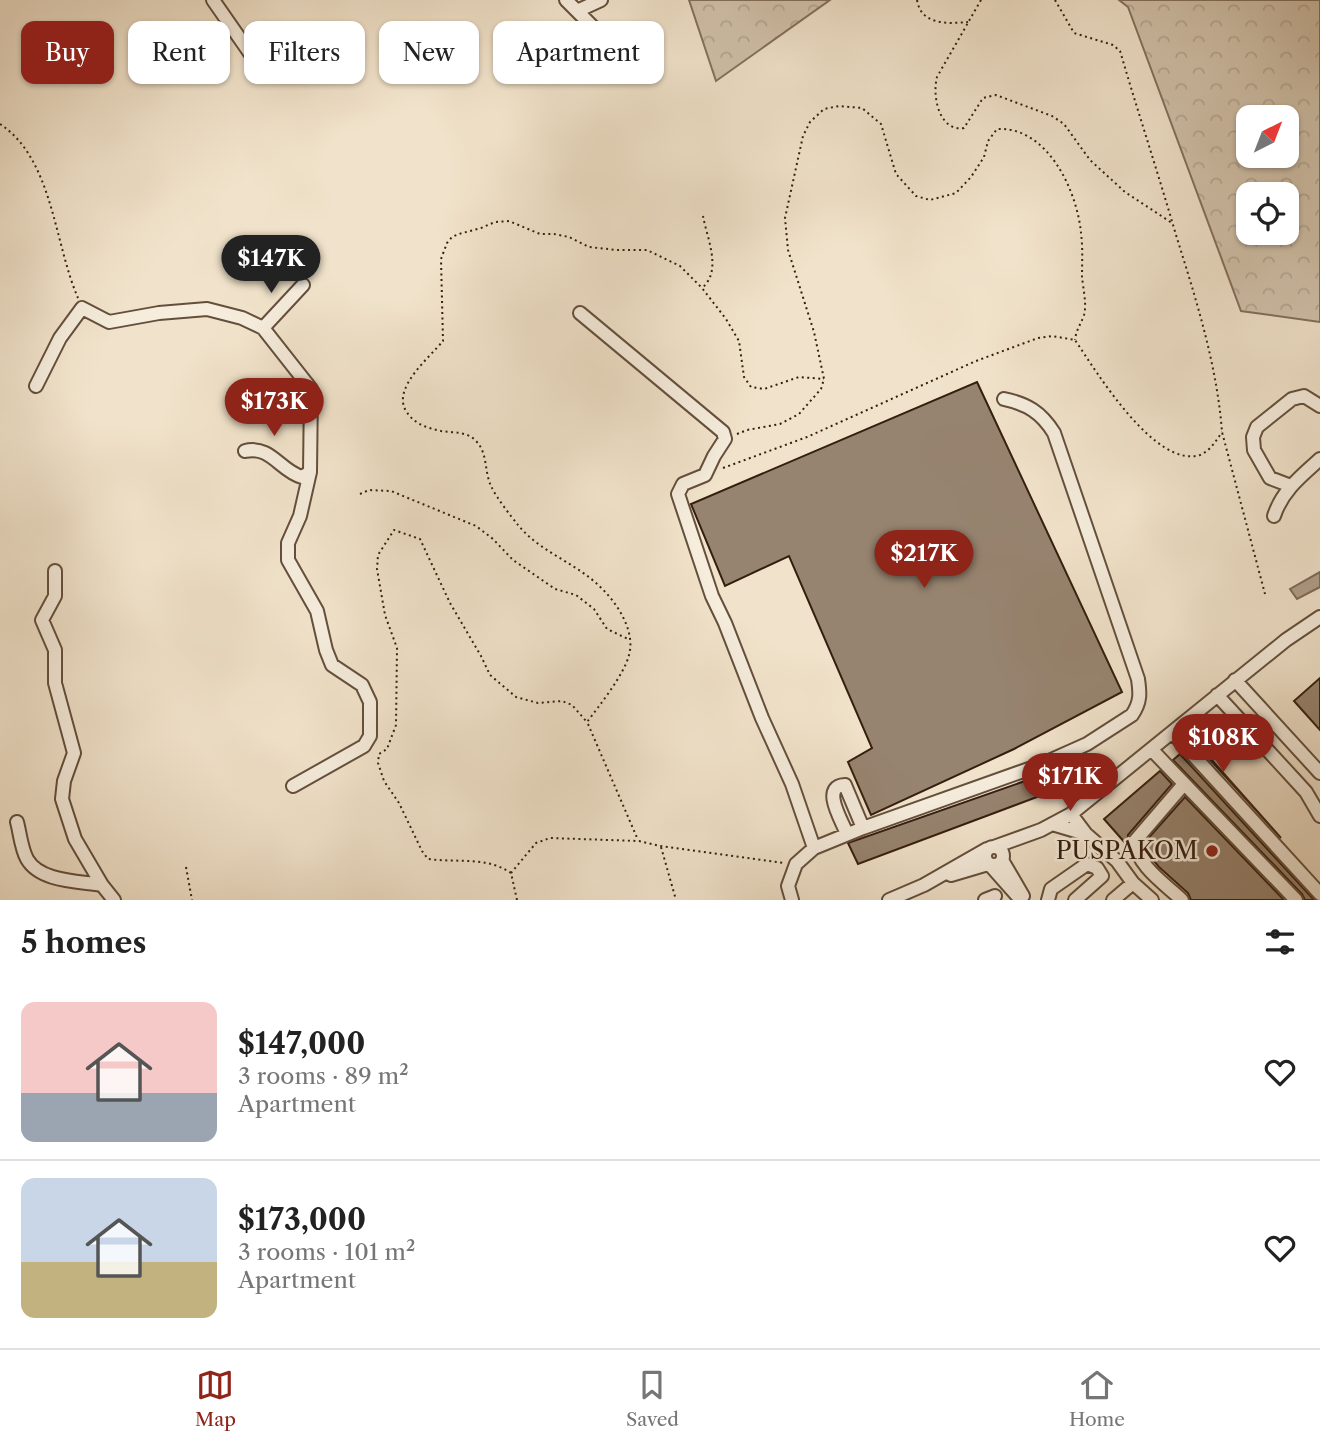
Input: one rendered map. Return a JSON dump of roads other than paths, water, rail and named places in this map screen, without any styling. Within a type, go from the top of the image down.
[{"type":"street","points":[[213,0],[244,44]]},
{"type":"street","points":[[566,0],[589,21]]},
{"type":"street","points":[[578,10],[601,0]]},
{"type":"street","points":[[263,328],[303,285]]},
{"type":"street","points":[[36,386],[60,338],[82,307],[109,322],[159,313],[207,309],[242,318],[263,328],[311,389],[310,472],[300,516],[288,543],[288,560],[317,611],[332,665],[362,685],[370,702],[370,736],[364,746],[293,786]]},
{"type":"street","points":[[580,313],[723,432],[725,439],[705,475],[682,484],[678,494],[712,596],[792,784],[814,848]]},
{"type":"street","points":[[1291,486],[1270,478],[1254,450],[1253,437],[1257,427],[1292,400],[1304,396],[1320,405]]},
{"type":"street","points":[[792,900],[788,886],[796,864],[814,848],[1007,778],[1087,744],[1132,715],[1141,698],[1138,678],[1054,433],[1039,413],[1025,404],[1004,399]]},
{"type":"street","points":[[245,451],[261,450],[279,461],[294,475],[302,477],[310,472]]},
{"type":"street","points":[[1274,516],[1278,502],[1320,459]]},
{"type":"street","points":[[55,571],[55,596],[42,620],[55,650],[55,683],[74,753],[64,781],[62,799],[75,839],[114,900]]},
{"type":"street","points":[[889,900],[994,857],[1071,814],[1286,640],[1320,617]]},
{"type":"street","points":[[1235,681],[1320,773]]},
{"type":"street","points":[[1217,695],[1306,792],[1320,816]]},
{"type":"street","points":[[1173,733],[1320,894]]},
{"type":"street","points":[[1152,750],[1296,900]]},
{"type":"street","points":[[1181,900],[1143,863],[1136,852],[1135,841],[1184,784]]},
{"type":"street","points":[[847,834],[832,797],[838,785],[845,785],[863,828]]},
{"type":"street","points":[[1086,834],[1087,813],[1093,796]]},
{"type":"street","points":[[1071,814],[1086,834],[1117,861],[1133,883],[1152,900]]},
{"type":"street","points":[[17,822],[25,856],[40,871],[51,876],[102,885]]},
{"type":"street","points":[[1046,827],[1086,834]]},
{"type":"street","points":[[994,857],[1023,900]]},
{"type":"street","points":[[1048,900],[1051,889],[1087,864],[1097,868],[1102,876],[1075,900]]},
{"type":"street","points":[[1114,900],[1133,883]]},
{"type":"place","name":"PUSPAKOM","points":[[1212,851]]}]
